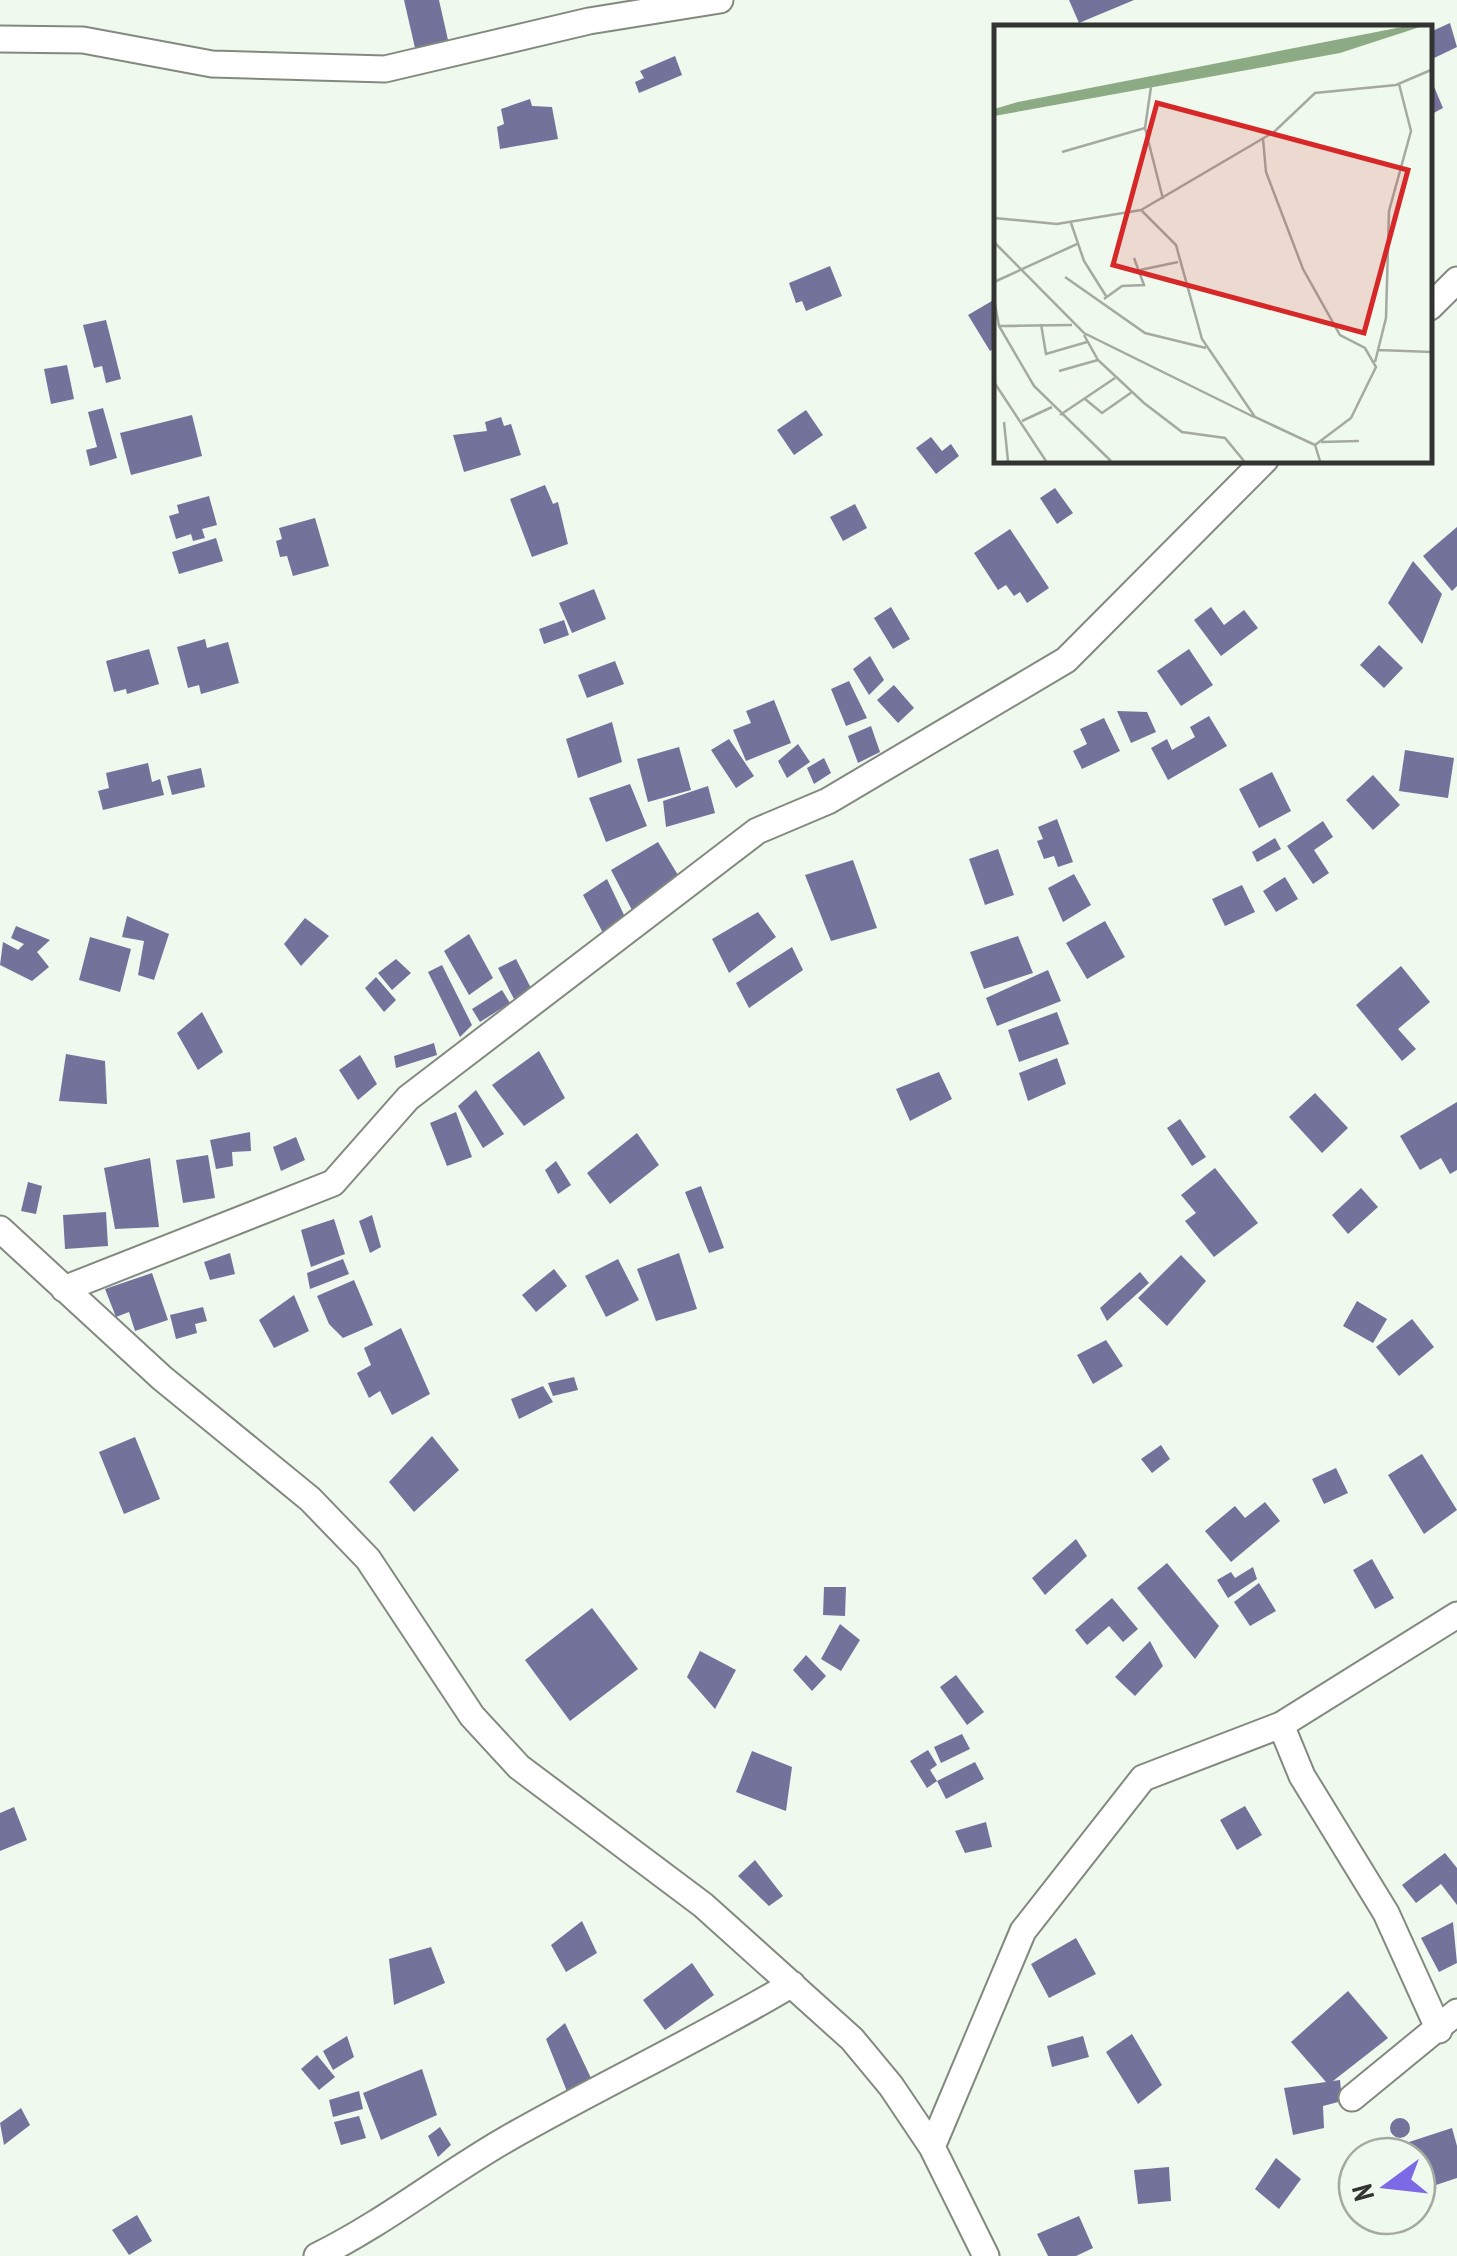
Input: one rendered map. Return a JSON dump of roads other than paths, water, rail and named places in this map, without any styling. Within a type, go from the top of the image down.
[{"type":"street","points":[[0,38],[83,40],[212,64],[386,69],[589,21],[720,0]]},
{"type":"street","points":[[1432,305],[1457,280]]},
{"type":"street","points":[[64,1288],[334,1183],[408,1098],[757,831],[828,801],[1066,660],[1262,462]]},
{"type":"street","points":[[0,1229],[162,1378],[310,1499],[368,1559],[472,1716],[519,1767],[703,1905],[852,2039],[932,2147],[986,2256]]},
{"type":"street","points":[[932,2147],[1023,1931],[1143,1778],[1281,1725],[1457,1615]]},
{"type":"street","points":[[1281,1725],[1302,1776],[1448,2021],[1352,2098]]},
{"type":"street","points":[[317,2256],[404,2208],[501,2142],[693,2043],[792,1984]]}]
